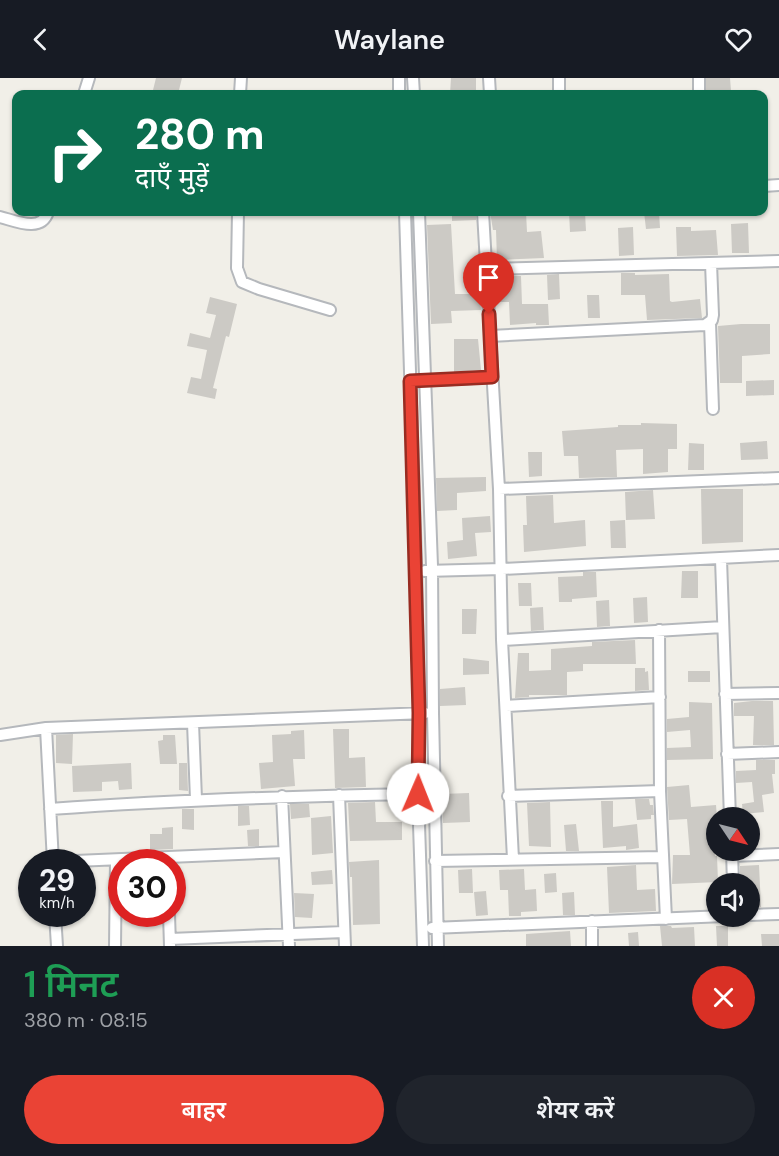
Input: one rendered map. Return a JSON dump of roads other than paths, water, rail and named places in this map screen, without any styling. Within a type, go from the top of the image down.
[{"type":"street","points":[[0,217],[27,224],[39,224],[46,216]]},
{"type":"street","points":[[238,216],[237,268],[242,282],[259,290],[330,310]]},
{"type":"street","points":[[405,216],[416,571],[418,794],[423,946]]},
{"type":"street","points":[[419,216],[432,571],[438,946]]},
{"type":"street","points":[[483,216],[499,489],[502,640],[508,796],[513,859]]},
{"type":"street","points":[[486,269],[779,261]]},
{"type":"street","points":[[711,263],[712,320],[710,323],[713,409]]},
{"type":"street","points":[[490,336],[705,325],[712,320]]},
{"type":"street","points":[[410,381],[492,377]]},
{"type":"street","points":[[499,489],[779,478]]},
{"type":"street","points":[[416,571],[779,555]]},
{"type":"street","points":[[721,559],[729,807]]},
{"type":"street","points":[[502,640],[723,627]]},
{"type":"street","points":[[659,630],[660,791],[666,919]]},
{"type":"street","points":[[725,694],[779,693]]},
{"type":"street","points":[[506,706],[660,697]]},
{"type":"street","points":[[0,735],[46,728],[433,713]]},
{"type":"street","points":[[193,723],[196,800]]},
{"type":"street","points":[[46,728],[52,849]]},
{"type":"street","points":[[727,754],[779,752]]},
{"type":"street","points":[[508,796],[660,791]]},
{"type":"street","points":[[50,809],[282,796],[418,794]]},
{"type":"street","points":[[339,795],[345,946]]},
{"type":"street","points":[[282,796],[289,946]]},
{"type":"street","points":[[186,859],[284,852]]},
{"type":"street","points":[[760,854],[779,854]]},
{"type":"street","points":[[435,861],[662,857]]},
{"type":"street","points":[[760,915],[779,914]]},
{"type":"street","points":[[423,928],[706,917]]},
{"type":"street","points":[[592,921],[592,946]]},
{"type":"street","points":[[56,927],[57,946]]},
{"type":"street","points":[[115,927],[115,946]]},
{"type":"street","points":[[169,927],[170,943],[344,932]]}]
